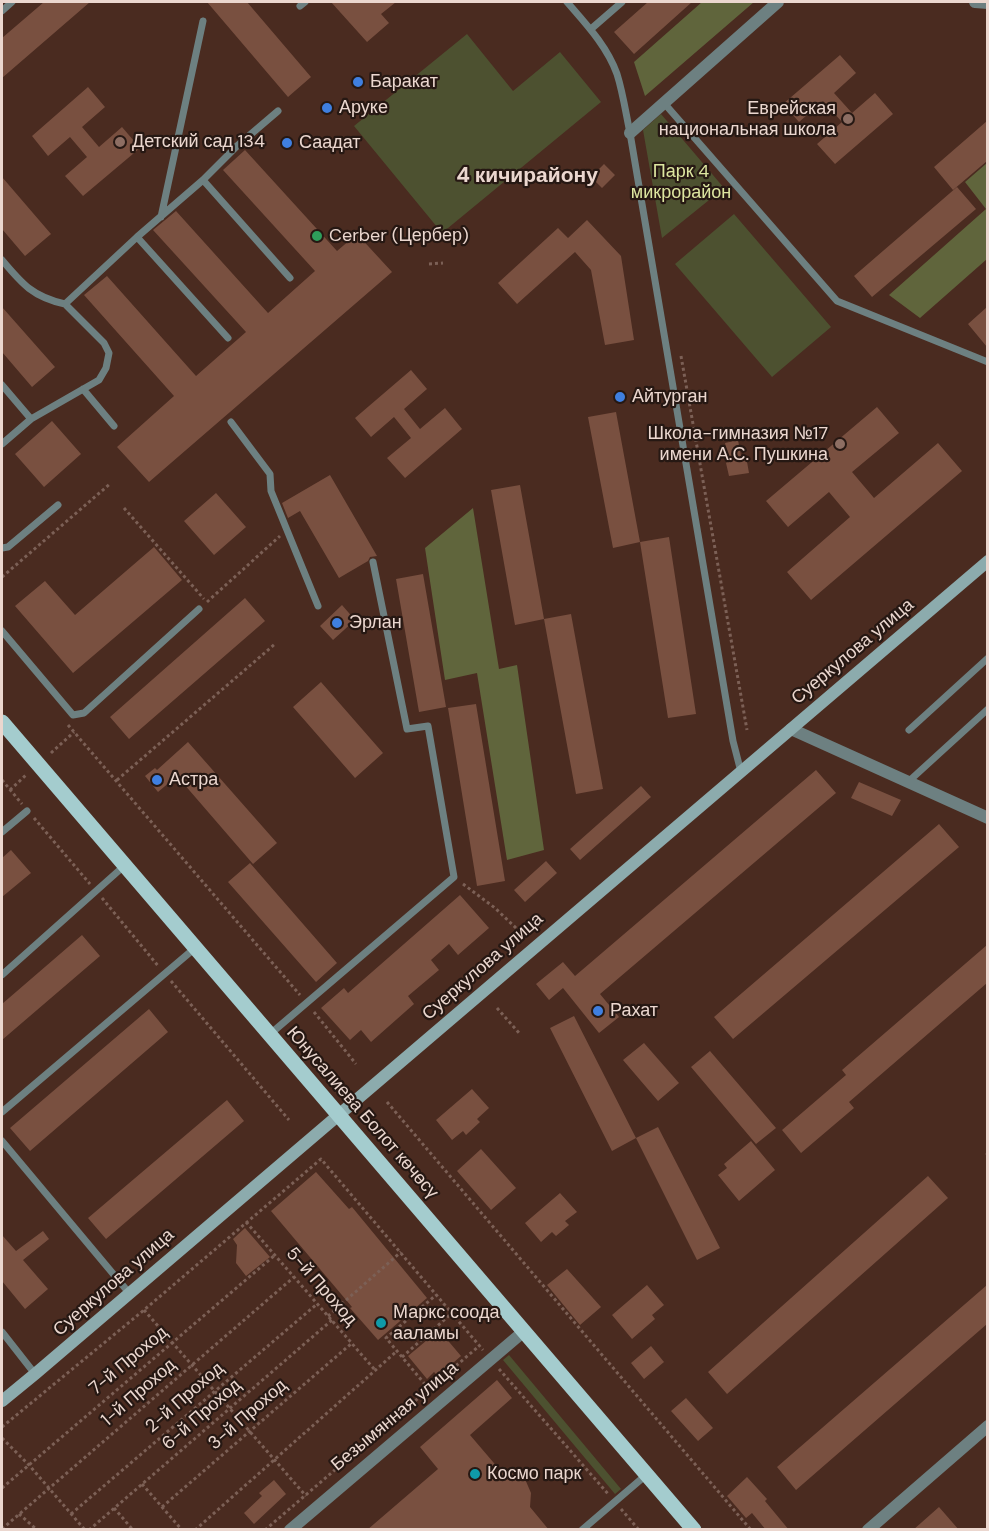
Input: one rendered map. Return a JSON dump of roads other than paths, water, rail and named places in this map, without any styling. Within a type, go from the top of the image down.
[{"type":"main road","name":"Суеркулова улица","points":[[2,1401],[987,561]]},
{"type":"main road","name":"Юнусалиева Болот көчөсү","points":[[2,722],[694,1530]]},
{"type":"street","points":[[630,133],[778,2]]},
{"type":"street","points":[[975,2],[987,3]]},
{"type":"street","points":[[790,729],[987,819]]},
{"type":"street","name":"Безымянная улица","points":[[290,1530],[523,1332]]},
{"type":"street","points":[[868,1530],[987,1426]]},
{"type":"lane","points":[[2,11],[12,2]]},
{"type":"lane","points":[[567,2],[591,29],[617,75],[630,133],[729,718],[741,771]]},
{"type":"lane","points":[[591,29],[622,2]]},
{"type":"lane","points":[[161,217],[203,21]]},
{"type":"lane","points":[[664,103],[837,301],[987,362]]},
{"type":"lane","points":[[65,304],[278,111]]},
{"type":"lane","points":[[203,180],[290,278]]},
{"type":"lane","points":[[137,237],[228,338]]},
{"type":"lane","points":[[2,260],[33,294],[65,304],[104,343],[109,353],[106,368],[99,380],[31,418],[2,444]]},
{"type":"lane","points":[[2,384],[31,418]]},
{"type":"lane","points":[[83,389],[114,426]]},
{"type":"lane","points":[[231,422],[270,474],[271,491],[318,606]]},
{"type":"lane","points":[[2,548],[8,547],[58,505]]},
{"type":"lane","points":[[270,1035],[454,877],[428,726],[407,729],[373,562]]},
{"type":"lane","points":[[2,630],[73,715],[79,715],[84,713],[199,609]]},
{"type":"lane","points":[[909,730],[987,658]]},
{"type":"lane","points":[[908,782],[987,710]]},
{"type":"lane","points":[[2,832],[27,811]]},
{"type":"lane","points":[[2,975],[124,866]]},
{"type":"lane","points":[[2,1112],[195,948]]},
{"type":"lane","points":[[2,1141],[130,1294]]},
{"type":"lane","points":[[2,1332],[35,1374]]},
{"type":"lane","points":[[582,1530],[646,1475]]},
{"type":"place","name":"Баракат","points":[[358,82]]},
{"type":"place","name":"Аруке","points":[[327,108]]},
{"type":"place","name":"Еврейская национальная школа","points":[[848,119]]},
{"type":"place","name":"Детский сад 134","points":[[120,142]]},
{"type":"place","name":"Саадат","points":[[287,143]]},
{"type":"place","name":"Cerber (Цербер)","points":[[317,236]]},
{"type":"place","name":"Айтурган","points":[[620,397]]},
{"type":"place","name":"Школа-гимназия №17 имени А.С. Пушкина","points":[[840,444]]},
{"type":"place","name":"Эрлан","points":[[337,623]]},
{"type":"place","name":"Астра","points":[[157,780]]},
{"type":"place","name":"Рахат","points":[[598,1011]]},
{"type":"place","name":"Маркс соода ааламы","points":[[381,1323]]},
{"type":"place","name":"Космо парк","points":[[475,1474]]},
{"type":"district","name":"4 кичирайону","points":[[527,176]]},
{"type":"park label","name":"Парк 4 микрорайон","points":[[681,182]]}]
